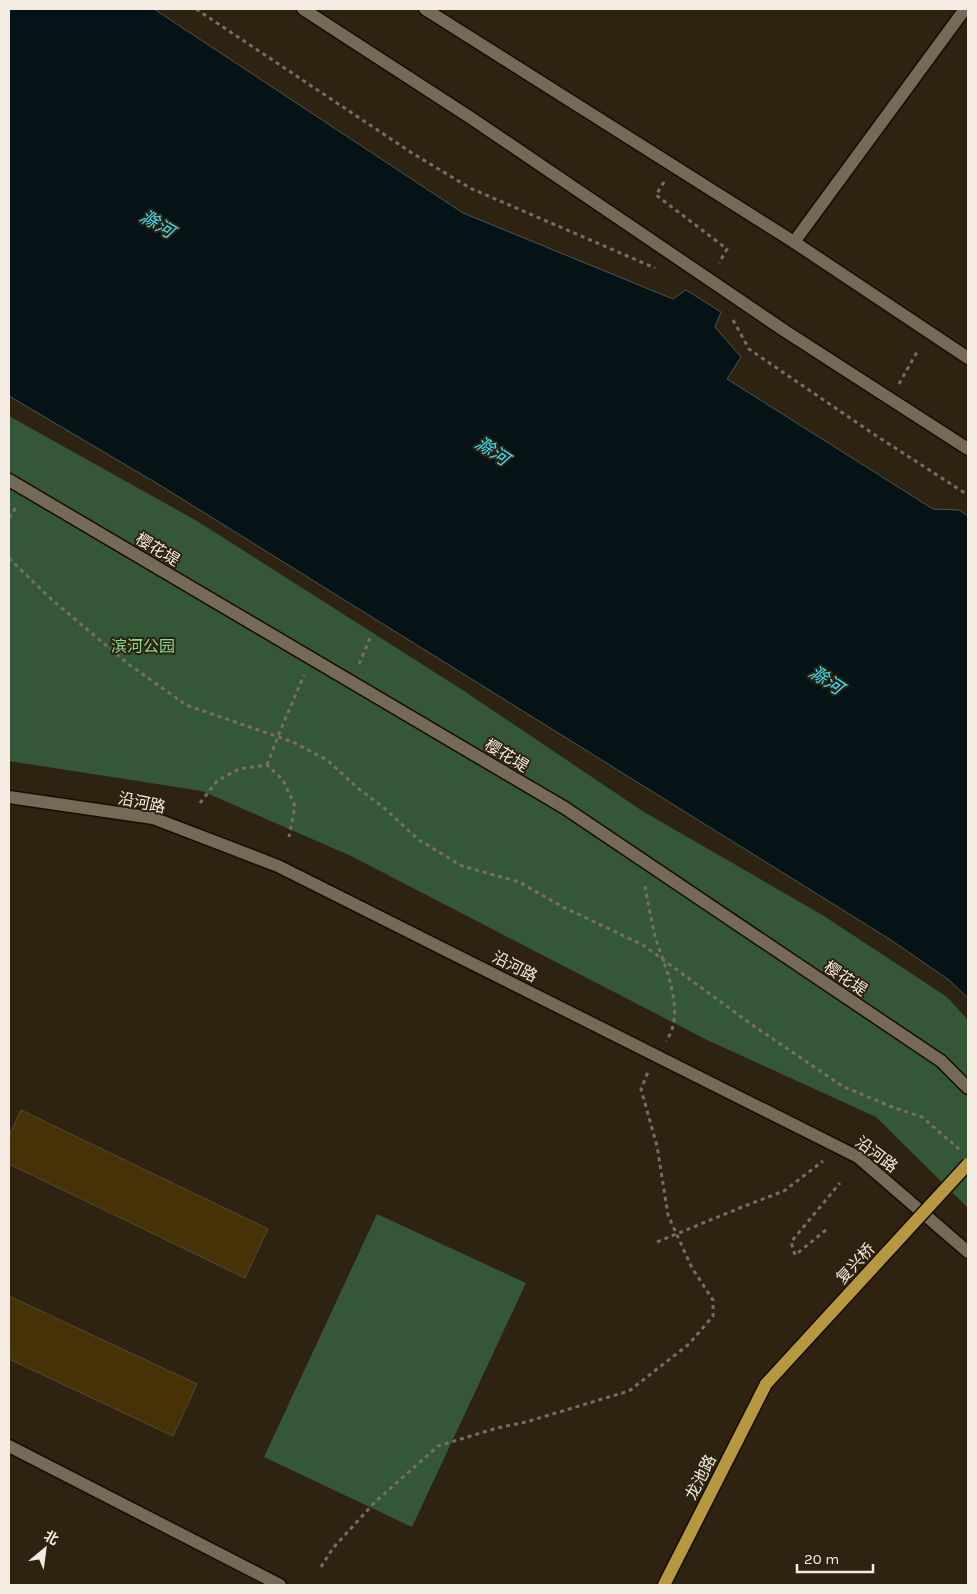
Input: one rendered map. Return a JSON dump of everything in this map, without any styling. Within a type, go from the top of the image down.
[{"type":"main road","name":"复兴桥","points":[[766,1384],[968,1164]]},
{"type":"main road","name":"龙池路","points":[[664,1585],[766,1384]]},
{"type":"street","points":[[302,9],[471,118],[785,331],[968,449]]},
{"type":"street","points":[[425,9],[794,242],[968,358]]},
{"type":"street","points":[[794,242],[965,9]]},
{"type":"street","name":"樱花堤","points":[[9,480],[565,808],[941,1060],[968,1088]]},
{"type":"street","name":"沿河路","points":[[9,798],[153,818],[278,866],[858,1157],[968,1252]]},
{"type":"street","points":[[9,1446],[280,1585]]},
{"type":"path","points":[[196,9],[412,153],[470,188],[663,272]]},
{"type":"path","points":[[666,180],[656,195],[727,249],[717,267]]},
{"type":"path","points":[[730,314],[748,349],[968,495]]},
{"type":"path","points":[[896,389],[917,352]]},
{"type":"path","points":[[9,558],[51,599],[127,663],[186,705],[293,742],[327,760],[359,790],[383,807],[428,846],[462,866],[519,882],[563,907],[643,944],[751,1024],[842,1086],[892,1107],[922,1117],[962,1152]]},
{"type":"path","points":[[358,664],[370,638]]},
{"type":"path","points":[[267,765],[307,669]]},
{"type":"path","points":[[200,803],[217,781],[238,769],[267,765]]},
{"type":"path","points":[[267,765],[283,780],[295,806],[289,836]]},
{"type":"path","points":[[320,1567],[333,1548],[375,1502],[438,1446],[496,1428],[526,1422],[629,1392],[689,1344],[713,1316],[713,1300],[692,1268],[668,1215],[657,1146],[641,1089],[656,1055],[671,1034],[675,1004],[655,934],[643,879]]},
{"type":"path","points":[[656,1242],[742,1206],[784,1191],[823,1161]]},
{"type":"path","points":[[826,1230],[795,1254],[791,1242],[840,1183]]},
{"type":"green space","name":"滨河公园","points":[[9,416],[197,521],[464,691],[644,812],[824,916],[947,997],[968,1020],[968,1208],[876,1117],[707,1040],[351,856],[202,791],[9,761]]},
{"type":"green space","points":[[377,1214],[526,1283],[412,1527],[264,1457]]},
{"type":"water","name":"滁河","points":[[9,9],[154,9],[463,213],[673,299],[686,290],[721,312],[715,327],[741,357],[727,379],[933,509],[959,510],[968,516],[968,998],[949,980],[891,940],[158,484],[9,396]]},
{"type":"building","points":[[21,1110],[268,1229],[245,1278],[9,1164],[9,1136]]},
{"type":"building","points":[[9,1296],[197,1384],[173,1436],[9,1359]]}]
